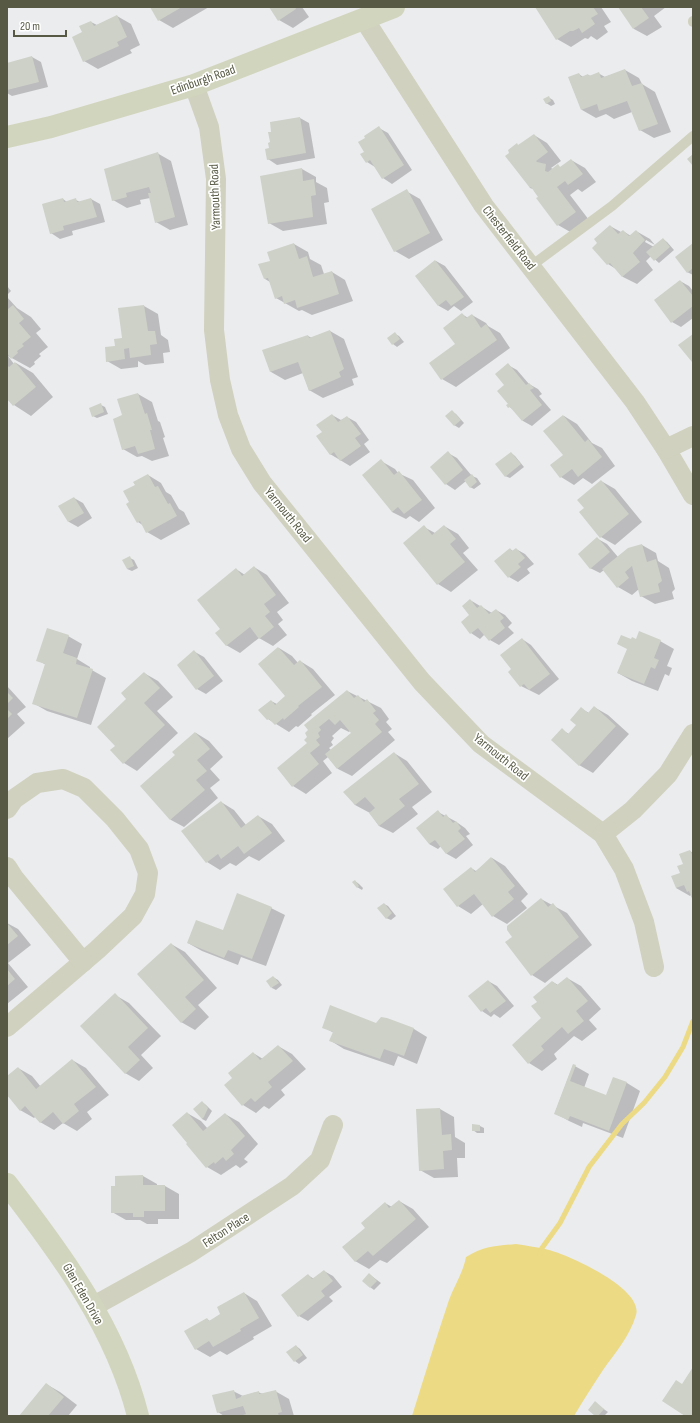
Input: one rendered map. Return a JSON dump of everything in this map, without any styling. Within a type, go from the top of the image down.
[{"type":"street","name":"Edinburgh Road","points":[[7,137],[51,127],[194,85],[394,7]]},
{"type":"street","name":"Chesterfield Road","points":[[364,19],[484,206],[635,402],[666,449]]},
{"type":"street","name":"Yarmouth Road","points":[[194,85],[209,127],[216,179],[214,330],[220,380],[228,415],[240,449],[262,483],[422,682],[481,744],[603,834],[624,869],[644,922],[654,967]]},
{"type":"street","points":[[693,436],[666,449],[693,495]]},
{"type":"street","points":[[603,834],[633,810],[668,774],[693,734]]},
{"type":"street","points":[[7,809],[14,799],[37,783],[63,779],[84,788],[115,819],[139,849],[148,873],[145,894],[133,916],[83,962],[7,1027]]},
{"type":"street","points":[[7,867],[14,878],[83,962]]},
{"type":"street","name":"Felton Place","points":[[92,1307],[191,1252],[292,1186],[320,1160],[333,1125]]},
{"type":"street","name":"Glen Eden Drive","points":[[7,1184],[72,1272],[92,1307],[123,1370],[138,1416]]},
{"type":"lane","points":[[531,266],[612,206],[693,136]]},
{"type":"shaded area","points":[[516,1244],[541,1248],[559,1253],[587,1266],[617,1284],[629,1295],[635,1305],[636,1315],[626,1337],[574,1416],[412,1416],[449,1300],[463,1268],[466,1257],[472,1253],[484,1249]]},
{"type":"building","points":[[150,7],[182,7],[158,21]]},
{"type":"building","points":[[269,7],[295,7],[296,9],[278,21]]},
{"type":"building","points":[[535,7],[593,7],[598,14],[591,18],[595,24],[582,33],[579,28],[570,31],[556,40]]},
{"type":"building","points":[[618,7],[641,7],[649,18],[633,29]]},
{"type":"building","points":[[117,15],[127,37],[117,42],[119,46],[83,62],[72,37],[82,32],[79,26],[91,21],[94,26]]},
{"type":"building","points":[[32,56],[39,82],[7,90],[7,63]]},
{"type":"building","points":[[625,69],[632,86],[642,83],[658,124],[639,131],[627,101],[599,111],[597,104],[581,110],[568,77],[579,73],[581,77],[588,74],[589,76],[599,72],[601,78]]},
{"type":"building","points":[[549,96],[551,101],[546,104],[543,99]]},
{"type":"building","points":[[300,117],[306,153],[267,160],[265,149],[269,148],[268,143],[270,142],[268,132],[271,132],[270,122]]},
{"type":"building","points":[[379,126],[404,165],[382,179],[370,160],[366,163],[360,154],[364,152],[358,142]]},
{"type":"building","points":[[534,134],[548,152],[536,161],[546,164],[545,171],[548,172],[558,164],[560,167],[571,159],[583,174],[568,185],[565,181],[557,187],[576,212],[557,226],[536,198],[538,197],[531,187],[530,188],[505,156],[509,153],[508,150],[517,143],[518,145]]},
{"type":"building","points":[[158,152],[175,217],[155,223],[148,193],[151,193],[149,187],[126,193],[127,197],[112,201],[104,169]]},
{"type":"building","points":[[693,154],[693,166],[687,159]]},
{"type":"building","points":[[302,168],[303,181],[314,179],[316,195],[311,196],[313,217],[268,224],[260,176]]},
{"type":"building","points":[[407,189],[430,233],[394,252],[371,209]]},
{"type":"building","points":[[63,198],[64,202],[76,198],[77,202],[91,198],[97,217],[63,226],[64,230],[50,234],[42,204]]},
{"type":"building","points":[[610,225],[618,234],[623,230],[629,236],[636,230],[645,240],[633,253],[640,262],[622,277],[610,263],[607,265],[592,248],[597,243],[594,239]]},
{"type":"building","points":[[663,238],[670,247],[654,261],[646,252]]},
{"type":"building","points":[[294,243],[299,259],[307,256],[313,277],[332,271],[339,294],[297,308],[295,300],[284,304],[282,296],[275,299],[268,278],[264,279],[258,264],[270,261],[267,252]]},
{"type":"building","points":[[693,243],[693,268],[687,273],[675,257]]},
{"type":"building","points":[[435,260],[464,297],[451,306],[446,300],[438,306],[415,276]]},
{"type":"building","points":[[680,280],[693,296],[693,306],[671,323],[654,300]]},
{"type":"building","points":[[13,305],[24,319],[19,323],[31,337],[22,344],[24,346],[17,351],[18,353],[11,359],[7,353],[7,307],[8,309]]},
{"type":"building","points":[[144,305],[148,331],[155,331],[157,344],[150,345],[151,355],[130,358],[129,348],[124,349],[125,359],[106,362],[105,347],[115,346],[114,339],[122,338],[118,308]]},
{"type":"building","points":[[462,313],[466,318],[472,314],[481,328],[486,324],[497,340],[441,380],[429,363],[455,344],[443,328]]},
{"type":"building","points":[[330,330],[344,369],[339,372],[341,377],[309,391],[298,362],[270,372],[262,350],[308,335],[309,338]]},
{"type":"building","points":[[395,332],[400,339],[392,345],[387,338]]},
{"type":"building","points":[[693,334],[693,361],[692,362],[678,345]]},
{"type":"building","points":[[15,362],[36,387],[13,406],[7,399],[7,365],[9,367]]},
{"type":"building","points":[[508,363],[526,385],[529,383],[534,388],[530,390],[542,405],[522,421],[510,407],[508,408],[506,405],[508,404],[497,391],[504,385],[495,374]]},
{"type":"building","points":[[138,393],[145,414],[147,413],[155,449],[138,454],[135,446],[122,450],[113,419],[122,415],[117,399]]},
{"type":"building","points":[[101,403],[104,412],[92,417],[89,408]]},
{"type":"building","points":[[452,410],[461,420],[454,426],[445,416]]},
{"type":"building","points":[[332,414],[338,422],[347,416],[361,434],[355,438],[361,446],[340,461],[334,452],[330,455],[316,436],[322,432],[316,425]]},
{"type":"building","points":[[563,415],[585,442],[588,439],[602,457],[578,477],[572,469],[560,478],[550,465],[563,455],[543,431]]},
{"type":"building","points":[[448,451],[463,470],[445,485],[430,467]]},
{"type":"building","points":[[511,452],[521,464],[505,477],[495,464]]},
{"type":"building","points":[[381,459],[394,475],[399,471],[422,500],[404,514],[398,507],[392,512],[362,475]]},
{"type":"building","points":[[148,474],[155,487],[158,486],[168,504],[170,503],[177,516],[146,533],[140,521],[137,523],[126,504],[129,502],[123,491],[135,485],[133,482]]},
{"type":"building","points":[[472,474],[477,482],[470,488],[464,480]]},
{"type":"building","points":[[601,480],[629,514],[600,538],[579,512],[584,508],[577,500]]},
{"type":"building","points":[[74,497],[84,513],[68,522],[58,506]]},
{"type":"building","points":[[424,525],[432,535],[444,525],[456,539],[450,544],[465,562],[437,585],[403,543]]},
{"type":"building","points":[[597,537],[610,552],[590,569],[578,554]]},
{"type":"building","points":[[642,544],[647,562],[656,559],[662,581],[658,584],[660,592],[640,597],[632,566],[625,572],[629,578],[617,588],[602,569],[628,548]]},
{"type":"building","points":[[510,548],[512,551],[516,548],[525,558],[518,564],[521,567],[508,578],[494,561]]},
{"type":"building","points":[[130,556],[134,566],[127,569],[122,560]]},
{"type":"building","points":[[254,566],[276,595],[264,604],[270,612],[265,616],[274,627],[259,639],[250,627],[226,646],[215,633],[220,629],[197,600],[236,568],[242,576]]},
{"type":"building","points":[[470,599],[477,608],[481,605],[489,614],[496,609],[504,618],[500,621],[505,628],[489,641],[478,628],[470,634],[461,622],[469,615],[462,606]]},
{"type":"building","points":[[47,628],[69,635],[63,653],[77,658],[76,664],[93,669],[77,718],[32,704],[45,664],[36,661]]},
{"type":"building","points":[[639,631],[661,640],[654,658],[659,660],[655,669],[651,667],[644,684],[617,673],[627,649],[617,644],[621,635],[631,639],[632,637],[636,639]]},
{"type":"building","points":[[522,638],[550,674],[529,690],[524,684],[520,687],[508,672],[511,669],[500,655]]},
{"type":"building","points":[[278,647],[294,665],[300,660],[322,687],[298,706],[299,707],[284,720],[283,718],[275,725],[269,719],[267,720],[258,710],[271,700],[275,705],[285,696],[258,664]]},
{"type":"building","points":[[194,650],[214,676],[196,690],[177,665]]},
{"type":"building","points":[[144,672],[160,688],[144,703],[165,725],[123,764],[110,750],[115,746],[97,727],[126,699],[121,693]]},
{"type":"building","points":[[347,690],[354,698],[358,695],[364,702],[367,699],[376,711],[373,713],[379,720],[375,724],[382,732],[337,769],[325,754],[351,733],[340,720],[335,725],[329,719],[319,727],[321,730],[318,733],[320,737],[316,740],[320,745],[310,753],[319,764],[292,787],[277,768],[307,743],[304,740],[307,737],[305,733],[308,730],[304,725]]},
{"type":"building","points":[[7,692],[13,698],[7,704]]},
{"type":"building","points":[[594,706],[616,726],[579,766],[551,740],[562,728],[568,734],[576,725],[570,720],[581,707],[588,713]]},
{"type":"building","points":[[7,709],[12,714],[7,719]]},
{"type":"building","points":[[195,732],[210,749],[197,760],[207,771],[196,780],[205,790],[170,820],[140,786],[175,755],[172,752]]},
{"type":"building","points":[[394,752],[419,784],[399,799],[405,806],[379,826],[369,813],[375,808],[365,797],[355,805],[343,792]]},
{"type":"building","points":[[221,801],[241,828],[258,815],[272,833],[244,854],[238,846],[221,859],[218,854],[206,863],[181,831]]},
{"type":"building","points":[[438,810],[443,817],[446,814],[453,823],[456,821],[461,828],[458,831],[465,839],[446,854],[435,840],[429,844],[416,828]]},
{"type":"building","points":[[690,850],[693,856],[693,901],[689,891],[687,892],[684,885],[676,888],[671,876],[680,873],[677,866],[683,864],[679,854]]},
{"type":"building","points":[[491,857],[515,886],[508,892],[514,899],[492,917],[474,894],[457,907],[443,889],[471,867],[475,872]]},
{"type":"building","points":[[355,880],[359,886],[357,888],[352,882]]},
{"type":"building","points":[[237,893],[272,907],[252,959],[228,950],[224,958],[187,943],[196,920],[223,930]]},
{"type":"building","points":[[541,898],[548,907],[553,903],[579,937],[531,976],[505,942],[512,937],[507,930],[507,926]]},
{"type":"building","points":[[384,903],[392,913],[386,919],[377,908]]},
{"type":"building","points":[[7,923],[18,936],[7,945]]},
{"type":"building","points":[[171,943],[204,980],[185,997],[196,1009],[181,1023],[137,974]]},
{"type":"building","points":[[7,969],[15,979],[7,986]]},
{"type":"building","points":[[273,976],[279,983],[271,988],[266,981]]},
{"type":"building","points":[[567,977],[588,1001],[576,1011],[584,1021],[568,1034],[562,1027],[541,1046],[544,1050],[528,1064],[512,1045],[541,1018],[531,1006],[537,1002],[533,997],[552,981],[557,985]]},
{"type":"building","points":[[488,980],[506,1001],[490,1013],[486,1008],[481,1012],[468,996]]},
{"type":"building","points":[[115,993],[148,1028],[128,1047],[140,1060],[125,1074],[80,1026]]},
{"type":"building","points":[[330,1005],[376,1023],[381,1017],[414,1028],[404,1056],[384,1049],[380,1059],[329,1041],[333,1032],[322,1028]]},
{"type":"building","points":[[278,1045],[293,1061],[268,1082],[272,1087],[255,1102],[251,1098],[242,1106],[224,1085],[232,1078],[228,1073],[253,1052],[260,1060]]},
{"type":"building","points":[[72,1059],[96,1087],[74,1104],[79,1111],[63,1124],[53,1112],[40,1123],[25,1106],[20,1111],[7,1095],[7,1076],[18,1067],[36,1089]]},
{"type":"building","points":[[573,1064],[576,1065],[570,1081],[606,1095],[613,1077],[627,1082],[609,1131],[570,1116],[568,1120],[554,1114]]},
{"type":"building","points":[[202,1101],[208,1108],[202,1119],[193,1109]]},
{"type":"building","points":[[440,1108],[442,1135],[451,1134],[452,1150],[443,1151],[444,1169],[419,1171],[416,1109]]},
{"type":"building","points":[[187,1112],[203,1131],[225,1113],[245,1136],[231,1150],[234,1154],[226,1161],[223,1157],[215,1164],[214,1162],[206,1168],[172,1125]]},
{"type":"building","points":[[472,1124],[480,1125],[480,1131],[472,1131]]},
{"type":"building","points":[[143,1175],[143,1185],[165,1185],[165,1211],[144,1211],[144,1217],[133,1217],[133,1213],[111,1213],[111,1186],[115,1186],[115,1176]]},
{"type":"building","points":[[399,1200],[416,1219],[373,1256],[368,1251],[355,1262],[342,1247],[365,1228],[361,1223],[385,1202],[389,1208]]},
{"type":"building","points":[[324,1270],[333,1281],[321,1291],[325,1296],[298,1317],[281,1295],[308,1274],[312,1279]]},
{"type":"building","points":[[369,1273],[377,1281],[370,1288],[362,1281]]},
{"type":"building","points":[[244,1292],[259,1318],[240,1329],[241,1331],[213,1347],[209,1341],[195,1350],[184,1331],[207,1318],[209,1321],[220,1314],[217,1307]]},
{"type":"building","points":[[296,1345],[303,1355],[294,1362],[286,1352]]},
{"type":"building","points":[[693,1367],[693,1416],[685,1416],[662,1401],[676,1380],[682,1384]]},
{"type":"building","points":[[46,1383],[64,1397],[48,1416],[19,1416]]},
{"type":"building","points":[[234,1390],[236,1399],[259,1391],[259,1394],[276,1390],[282,1412],[278,1413],[279,1416],[240,1416],[246,1414],[243,1406],[217,1413],[212,1395]]},
{"type":"building","points":[[595,1401],[604,1409],[598,1416],[595,1416],[588,1410]]},
{"type":"waterway","points":[[540,1254],[542,1248],[560,1223],[589,1167],[622,1124],[644,1103],[665,1077],[683,1047],[693,1021]]}]
